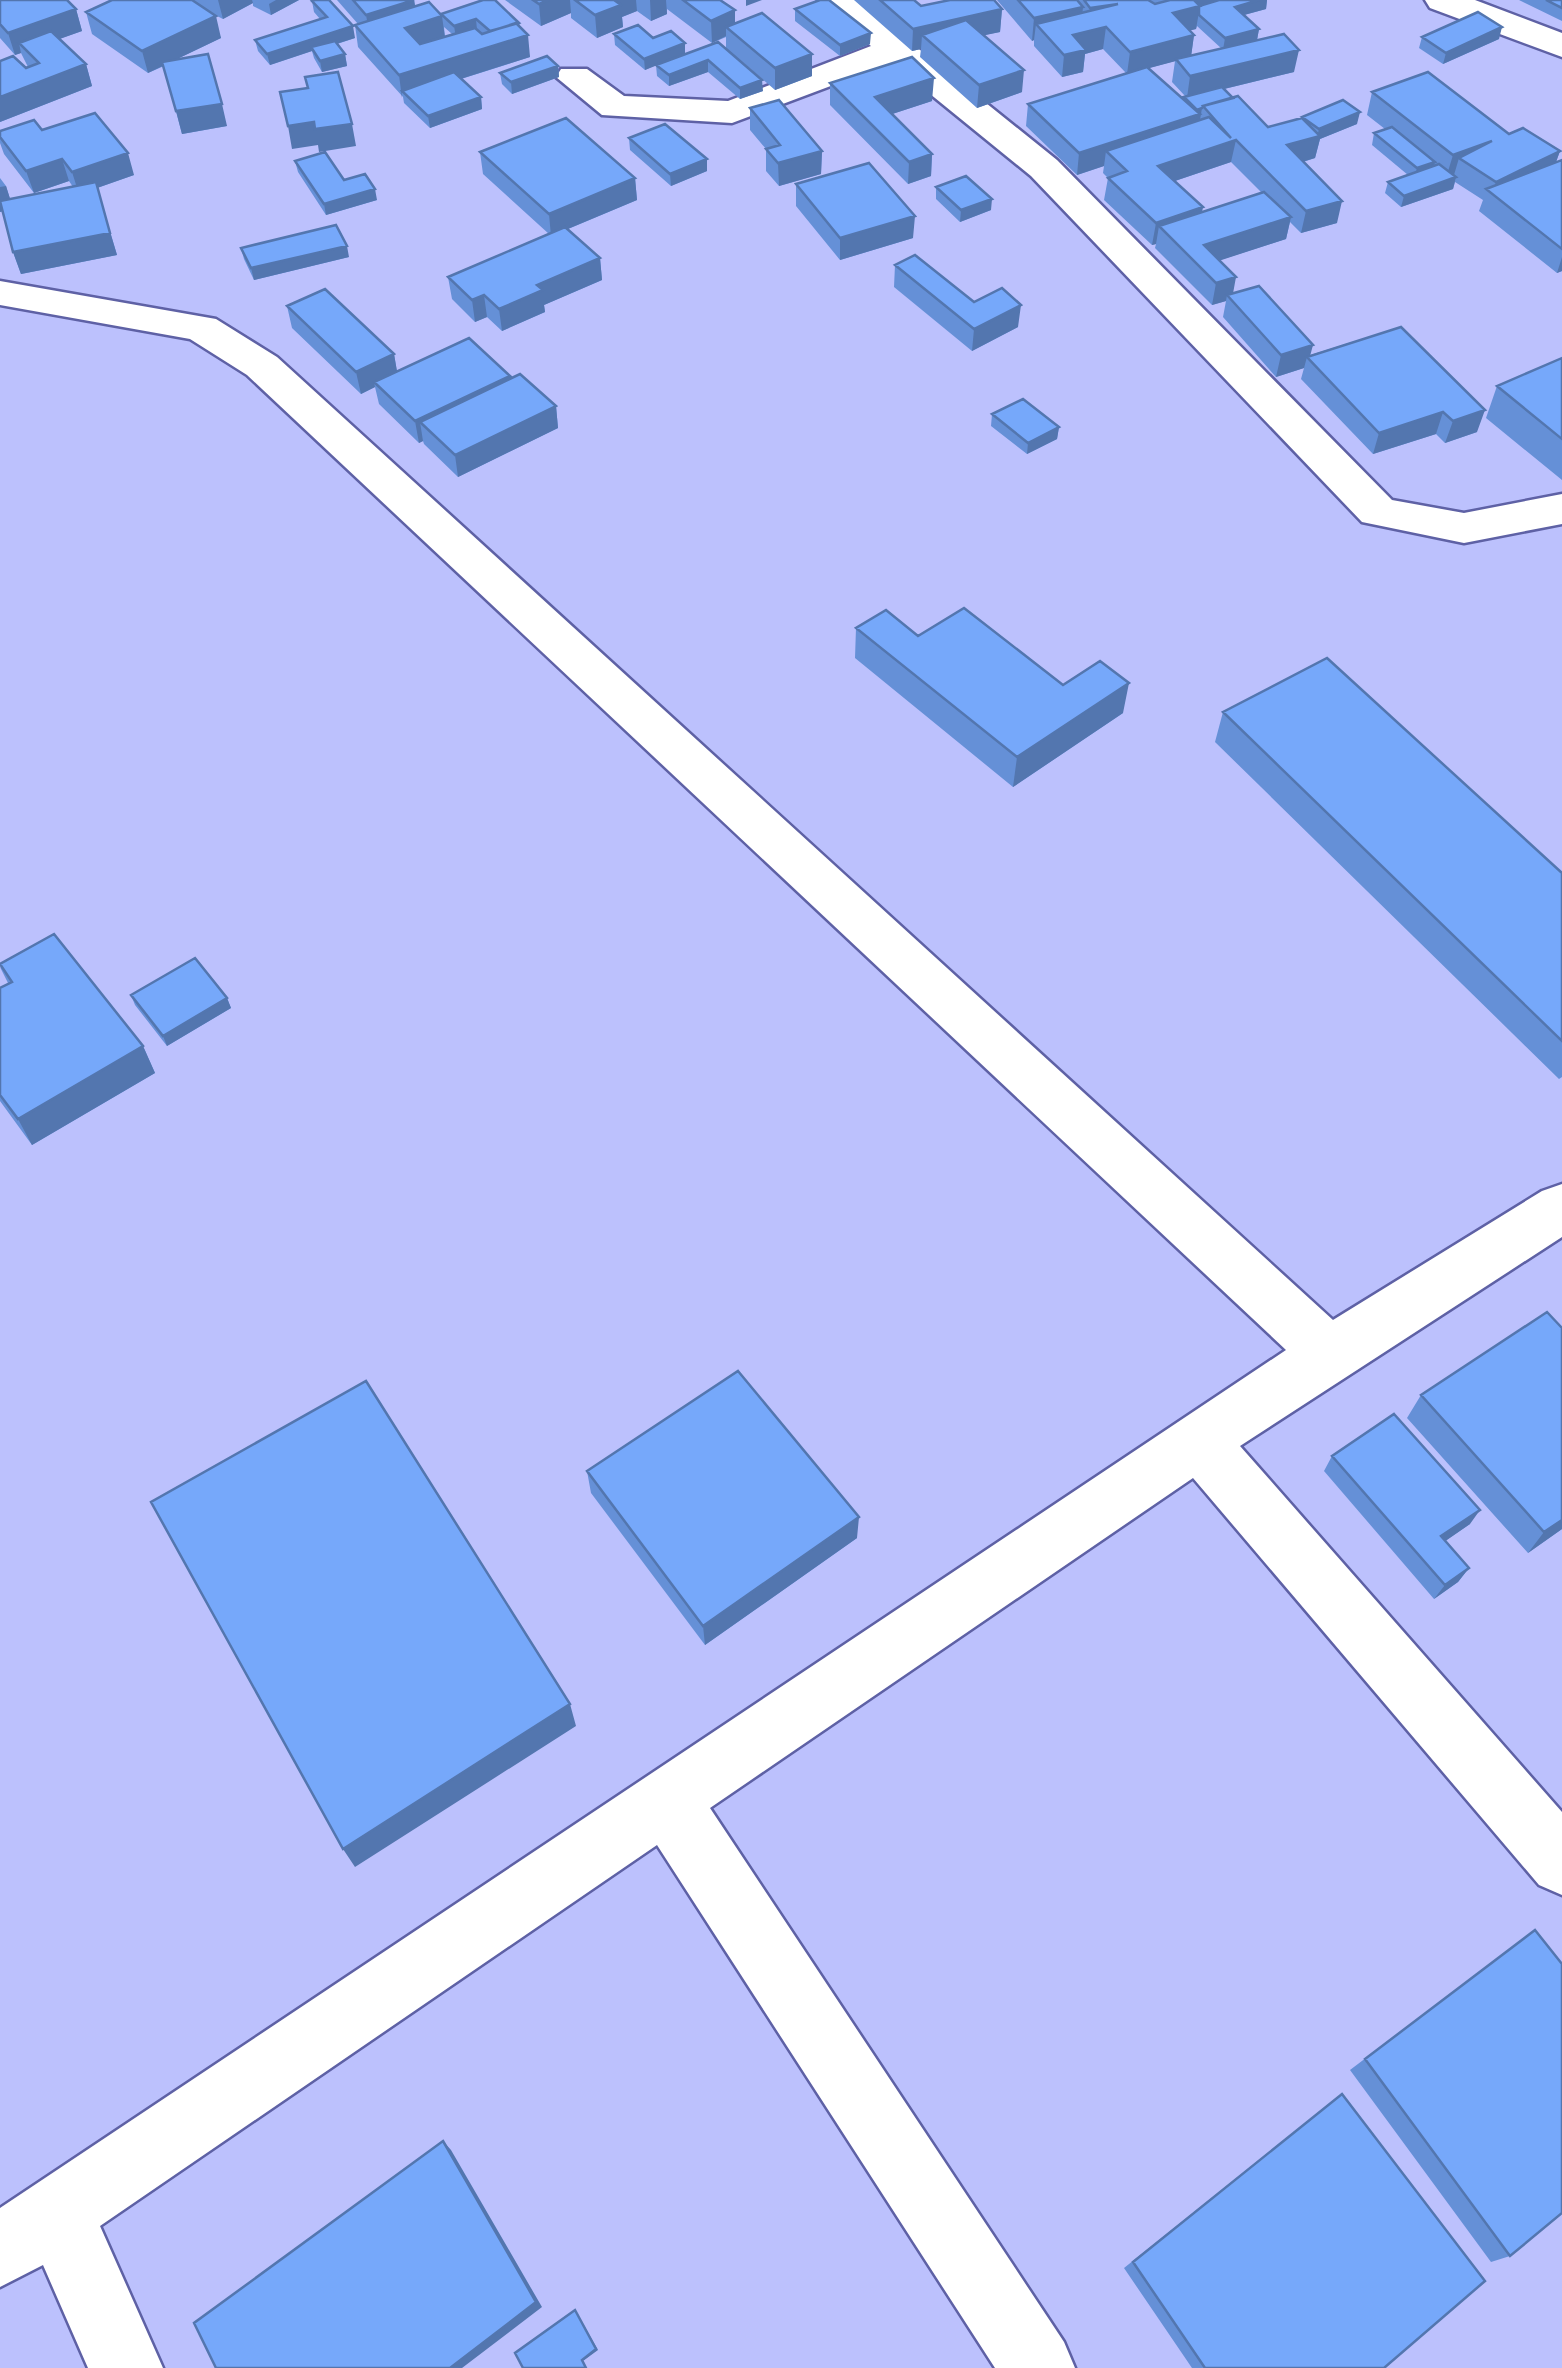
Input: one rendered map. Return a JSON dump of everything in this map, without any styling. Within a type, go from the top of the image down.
[{"type":"street","points":[[836,0],[1044,168],[1378,512],[1464,528],[1562,509]]},
{"type":"street","points":[[1442,0],[1562,46]]},
{"type":"street","points":[[574,77],[615,107],[732,112],[897,49]]},
{"type":"street","points":[[0,293],[202,328],[262,366],[1329,1354]]},
{"type":"street","points":[[126,2368],[28,2232],[1329,1354],[1562,1208]]},
{"type":"street","points":[[1199,1442],[1562,1862]]},
{"type":"street","points":[[666,1801],[1038,2368]]},
{"type":"building","points":[[0,0],[67,0],[76,9],[8,33],[0,24]]},
{"type":"building","points":[[112,0],[192,0],[216,16],[142,51],[86,12]]},
{"type":"building","points":[[329,0],[353,26],[267,54],[255,40],[327,17],[312,1]]},
{"type":"building","points":[[353,0],[414,0],[366,15]]},
{"type":"building","points":[[483,0],[495,0],[519,23],[490,31],[476,19],[454,26],[441,14]]},
{"type":"building","points":[[575,0],[614,0],[621,5],[595,15]]},
{"type":"building","points":[[683,0],[720,0],[735,10],[711,21]]},
{"type":"building","points":[[829,0],[871,33],[840,45],[795,9]]},
{"type":"building","points":[[880,0],[914,0],[921,6],[950,0],[994,0],[1002,9],[913,29]]},
{"type":"building","points":[[1018,0],[1077,0],[1083,7],[1034,18]]},
{"type":"building","points":[[1084,0],[1148,0],[1155,4],[1194,0],[1200,6],[1173,13],[1194,35],[1130,52],[1106,27],[1073,35],[1086,50],[1064,55],[1036,24],[1118,4],[1090,8]]},
{"type":"building","points":[[1219,0],[1259,0],[1235,7],[1259,29],[1225,38],[1199,15],[1199,6]]},
{"type":"building","points":[[1546,0],[1562,0],[1562,8]]},
{"type":"building","points":[[429,2],[442,16],[405,28],[420,44],[475,28],[482,34],[516,23],[528,35],[399,75],[355,25]]},
{"type":"building","points":[[1478,12],[1502,27],[1446,53],[1422,37]]},
{"type":"building","points":[[762,13],[812,54],[775,68],[726,27]]},
{"type":"building","points":[[966,20],[1024,70],[979,85],[922,35]]},
{"type":"building","points":[[638,25],[653,38],[671,31],[685,43],[644,59],[614,34]]},
{"type":"building","points":[[51,31],[86,64],[0,97],[0,61],[13,56],[26,68],[39,63],[19,43]]},
{"type":"building","points":[[1284,34],[1299,50],[1190,76],[1176,59]]},
{"type":"building","points":[[335,41],[345,54],[320,61],[311,47]]},
{"type":"building","points":[[718,42],[762,80],[740,88],[708,60],[669,75],[656,65]]},
{"type":"building","points":[[208,54],[222,104],[176,111],[162,62]]},
{"type":"building","points":[[547,56],[558,66],[511,82],[500,73]]},
{"type":"building","points":[[912,57],[934,78],[875,97],[932,154],[909,162],[830,83]]},
{"type":"building","points":[[1147,67],[1200,114],[1079,153],[1028,104]]},
{"type":"building","points":[[338,72],[352,124],[315,129],[314,122],[288,126],[280,92],[308,88],[305,77]]},
{"type":"building","points":[[454,72],[481,97],[428,116],[402,91]]},
{"type":"building","points":[[1428,72],[1509,134],[1523,128],[1560,151],[1496,182],[1459,158],[1492,141],[1453,155],[1372,92]]},
{"type":"building","points":[[1222,87],[1233,98],[1197,110],[1184,97]]},
{"type":"building","points":[[1238,96],[1268,127],[1302,118],[1320,136],[1287,145],[1342,201],[1306,211],[1236,140],[1158,166],[1203,207],[1156,223],[1108,178],[1127,171],[1106,151],[1209,117],[1231,138],[1203,106]]},
{"type":"building","points":[[779,100],[822,151],[778,163],[766,149],[780,145],[750,108]]},
{"type":"building","points":[[1343,100],[1360,112],[1319,129],[1302,117]]},
{"type":"building","points":[[95,113],[128,153],[72,172],[62,159],[26,171],[0,137],[0,131],[34,120],[42,130]]},
{"type":"building","points":[[566,118],[635,178],[549,214],[480,152]]},
{"type":"building","points":[[665,124],[707,159],[670,174],[629,138]]},
{"type":"building","points":[[1392,127],[1435,162],[1417,168],[1374,133]]},
{"type":"building","points":[[325,152],[344,180],[365,174],[375,189],[324,204],[295,161]]},
{"type":"building","points":[[1562,160],[1562,249],[1486,189]]},
{"type":"building","points":[[869,163],[915,216],[840,238],[796,184]]},
{"type":"building","points":[[1439,164],[1456,177],[1404,196],[1388,182]]},
{"type":"building","points":[[966,176],[992,199],[961,210],[936,187]]},
{"type":"building","points":[[96,182],[110,233],[13,252],[0,201]]},
{"type":"building","points":[[1264,192],[1291,217],[1204,245],[1236,277],[1216,283],[1159,226]]},
{"type":"building","points":[[336,225],[347,246],[251,268],[241,248]]},
{"type":"building","points":[[565,227],[600,258],[537,285],[543,290],[499,309],[484,295],[472,300],[448,277]]},
{"type":"building","points":[[915,255],[974,302],[1002,288],[1021,305],[974,329],[895,265]]},
{"type":"building","points":[[1259,286],[1313,345],[1281,355],[1227,295]]},
{"type":"building","points":[[325,289],[394,354],[356,372],[287,306]]},
{"type":"building","points":[[1401,327],[1485,410],[1453,421],[1443,412],[1379,433],[1307,357]]},
{"type":"building","points":[[469,338],[510,376],[415,421],[374,382]]},
{"type":"building","points":[[1562,358],[1562,439],[1497,386]]},
{"type":"building","points":[[520,374],[556,406],[455,455],[420,422]]},
{"type":"building","points":[[1023,399],[1059,427],[1028,443],[992,414]]},
{"type":"building","points":[[964,608],[1063,685],[1100,661],[1129,683],[1017,757],[856,628],[886,610],[918,636]]},
{"type":"building","points":[[1327,658],[1562,873],[1562,1041],[1223,712]]},
{"type":"building","points":[[54,934],[143,1046],[18,1119],[0,1095],[0,988],[12,982],[0,964]]},
{"type":"building","points":[[195,958],[227,998],[163,1036],[131,995]]},
{"type":"building","points":[[1547,1312],[1562,1328],[1562,1520],[1544,1532],[1421,1395]]},
{"type":"building","points":[[738,1371],[859,1517],[703,1626],[587,1471]]},
{"type":"building","points":[[366,1381],[570,1704],[343,1849],[151,1502]]},
{"type":"building","points":[[1394,1414],[1480,1510],[1441,1536],[1469,1568],[1445,1585],[1332,1456]]},
{"type":"building","points":[[1535,1930],[1562,1964],[1562,2213],[1510,2256],[1365,2059]]},
{"type":"building","points":[[1342,2094],[1485,2281],[1384,2368],[1205,2368],[1133,2262]]},
{"type":"building","points":[[443,2141],[536,2302],[450,2368],[216,2368],[194,2323]]},
{"type":"building","points":[[575,2310],[596,2349],[582,2360],[586,2368],[523,2368],[515,2353]]}]
